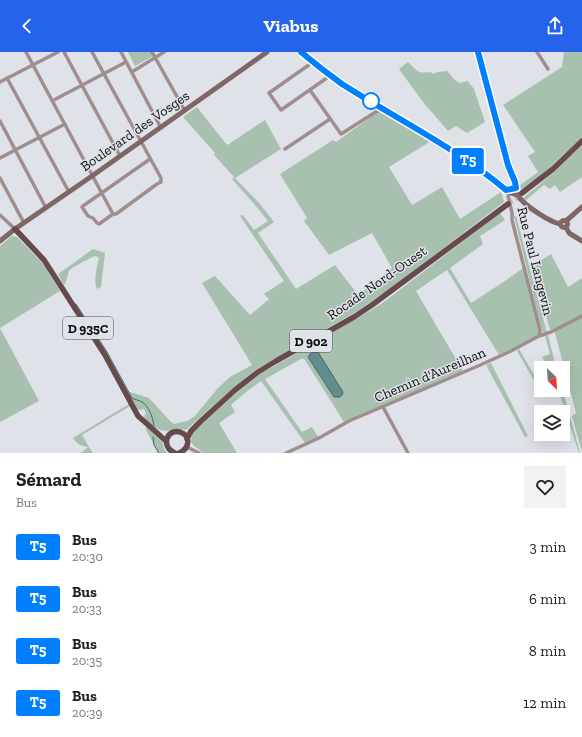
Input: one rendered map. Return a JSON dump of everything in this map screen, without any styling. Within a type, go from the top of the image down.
[{"type":"main road","name":"Boulevard des Vosges","points":[[0,241],[267,52]]},
{"type":"main road","points":[[301,52],[341,83],[478,168],[511,193],[520,194],[553,169],[582,141]]},
{"type":"main road","points":[[506,190],[516,188],[522,201],[539,214],[555,223],[560,224],[563,220],[569,233],[582,241]]},
{"type":"main road","name":"Rocade Nord-Ouest","points":[[187,439],[191,431],[201,421],[234,390],[258,372],[354,317],[372,305],[508,204]]},
{"type":"main road","points":[[566,224],[582,206]]},
{"type":"main road","name":"D 935C","points":[[15,229],[44,260],[105,355],[138,416],[166,441]]},
{"type":"main road","name":"Rocade Nord-Ouest","points":[[182,433],[201,421]]},
{"type":"main road","points":[[156,432],[170,434],[176,432],[182,433],[187,439],[187,447],[177,453],[168,448],[166,441],[170,434]]},
{"type":"street","points":[[26,52],[113,214]]},
{"type":"street","points":[[0,82],[58,52]]},
{"type":"street","points":[[64,52],[120,156]]},
{"type":"street","points":[[92,52],[150,158],[161,182],[116,214],[113,214],[98,224],[93,218],[88,216],[82,207],[150,158]]},
{"type":"street","points":[[121,52],[161,128]]},
{"type":"street","points":[[152,52],[184,111]]},
{"type":"street","points":[[132,72],[164,52]]},
{"type":"street","points":[[478,52],[508,165],[516,188]]},
{"type":"street","points":[[537,52],[548,69]]},
{"type":"street","points":[[52,101],[126,62]]},
{"type":"street","points":[[313,62],[269,93],[281,110],[331,75]]},
{"type":"street","points":[[7,78],[69,192]]},
{"type":"street","points":[[310,90],[341,134],[382,108]]},
{"type":"street","points":[[285,149],[330,118]]},
{"type":"street","points":[[0,121],[46,208]]},
{"type":"street","points":[[0,158],[64,124]]},
{"type":"street","points":[[0,178],[24,223]]},
{"type":"street","name":"Rue Paul Langevin","points":[[506,190],[512,213],[512,220],[538,322],[540,331],[539,336]]},
{"type":"street","points":[[0,215],[15,229]]},
{"type":"street","name":"Chemin d'Aureilhan","points":[[286,453],[349,421],[478,366],[582,316]]},
{"type":"street","points":[[382,408],[408,453]]},
{"type":"street","points":[[187,447],[199,453]]},
{"type":"green space","points":[[128,52],[151,52],[153,56],[135,66]]},
{"type":"green space","points":[[564,52],[582,52],[582,137],[542,175],[521,190],[519,186],[538,172],[528,156],[535,152],[503,105],[562,67]]},
{"type":"green space","points":[[408,62],[416,70],[423,73],[431,72],[433,74],[447,71],[459,83],[468,81],[474,89],[485,122],[467,133],[456,126],[448,131],[423,102],[399,69]]},
{"type":"green space","points":[[197,107],[227,145],[265,120],[281,149],[235,178],[260,204],[274,222],[258,233],[296,289],[335,265],[358,295],[392,268],[372,233],[329,255],[304,221],[307,218],[280,174],[333,140],[336,142],[381,110],[431,141],[389,167],[412,205],[442,187],[460,219],[501,192],[504,202],[388,290],[359,310],[255,370],[186,430],[165,431],[157,429],[149,423],[144,416],[146,414],[144,409],[137,409],[128,393],[130,392],[149,398],[174,424],[187,421],[194,417],[218,388],[230,377],[252,365],[202,283],[215,276],[250,315],[269,299],[264,294],[284,281],[240,216],[243,215],[254,230],[268,221],[232,179],[234,177],[214,155],[215,153],[183,117]]},
{"type":"green space","points":[[582,145],[582,177],[560,192],[555,185],[550,189],[544,185],[525,201],[523,198],[552,174]]},
{"type":"green space","points":[[500,213],[505,220],[480,236],[483,244],[450,268],[471,303],[523,268],[539,330],[539,333],[534,338],[499,355],[447,270],[416,291],[463,371],[344,422],[305,360],[301,359],[265,379],[302,432],[312,427],[318,437],[305,443],[261,381],[231,405],[235,412],[219,423],[237,453],[203,453],[193,445],[191,442],[192,433],[226,402],[262,373],[384,302]]},
{"type":"green space","points":[[514,216],[516,216],[547,333],[542,331]]},
{"type":"green space","points":[[12,236],[17,237],[43,264],[60,291],[0,328],[0,246]]},
{"type":"green space","points":[[93,249],[105,253],[101,287],[97,289],[95,281],[99,258],[96,256],[72,268],[69,271],[64,285],[58,274]]},
{"type":"green space","points":[[551,254],[568,287],[582,278],[582,452],[572,416],[576,413],[570,390],[570,361],[562,361],[554,329],[550,330],[532,266]]},
{"type":"green space","points":[[0,328],[39,401],[0,422]]},
{"type":"green space","points":[[548,335],[554,361],[544,361],[542,357],[550,354],[545,336]]},
{"type":"green space","points":[[519,349],[534,375],[534,381],[517,351]]},
{"type":"green space","points":[[491,363],[528,436],[525,437],[486,365]]},
{"type":"green space","points":[[560,397],[565,397],[567,405],[563,405]]},
{"type":"green space","points":[[129,404],[130,406],[82,435],[93,453],[81,453],[88,447],[79,444],[73,438]]},
{"type":"green space","points":[[570,416],[580,453],[570,426]]},
{"type":"green space","points":[[146,427],[163,443],[164,449],[167,453],[158,453],[146,430]]},
{"type":"water","points":[[314,352],[318,352],[343,392],[340,397],[334,397],[308,357]]},
{"type":"waterway","points":[[76,304],[107,352],[132,398],[142,402],[149,409],[154,426]]},
{"type":"waterway","points":[[153,437],[154,445],[159,453]]},
{"type":"tunnel","points":[[508,204],[522,194]]},
{"type":"bus line","name":"T5","points":[[301,52],[341,83],[432,138],[478,168],[506,190],[516,188],[508,165],[478,52]]}]
